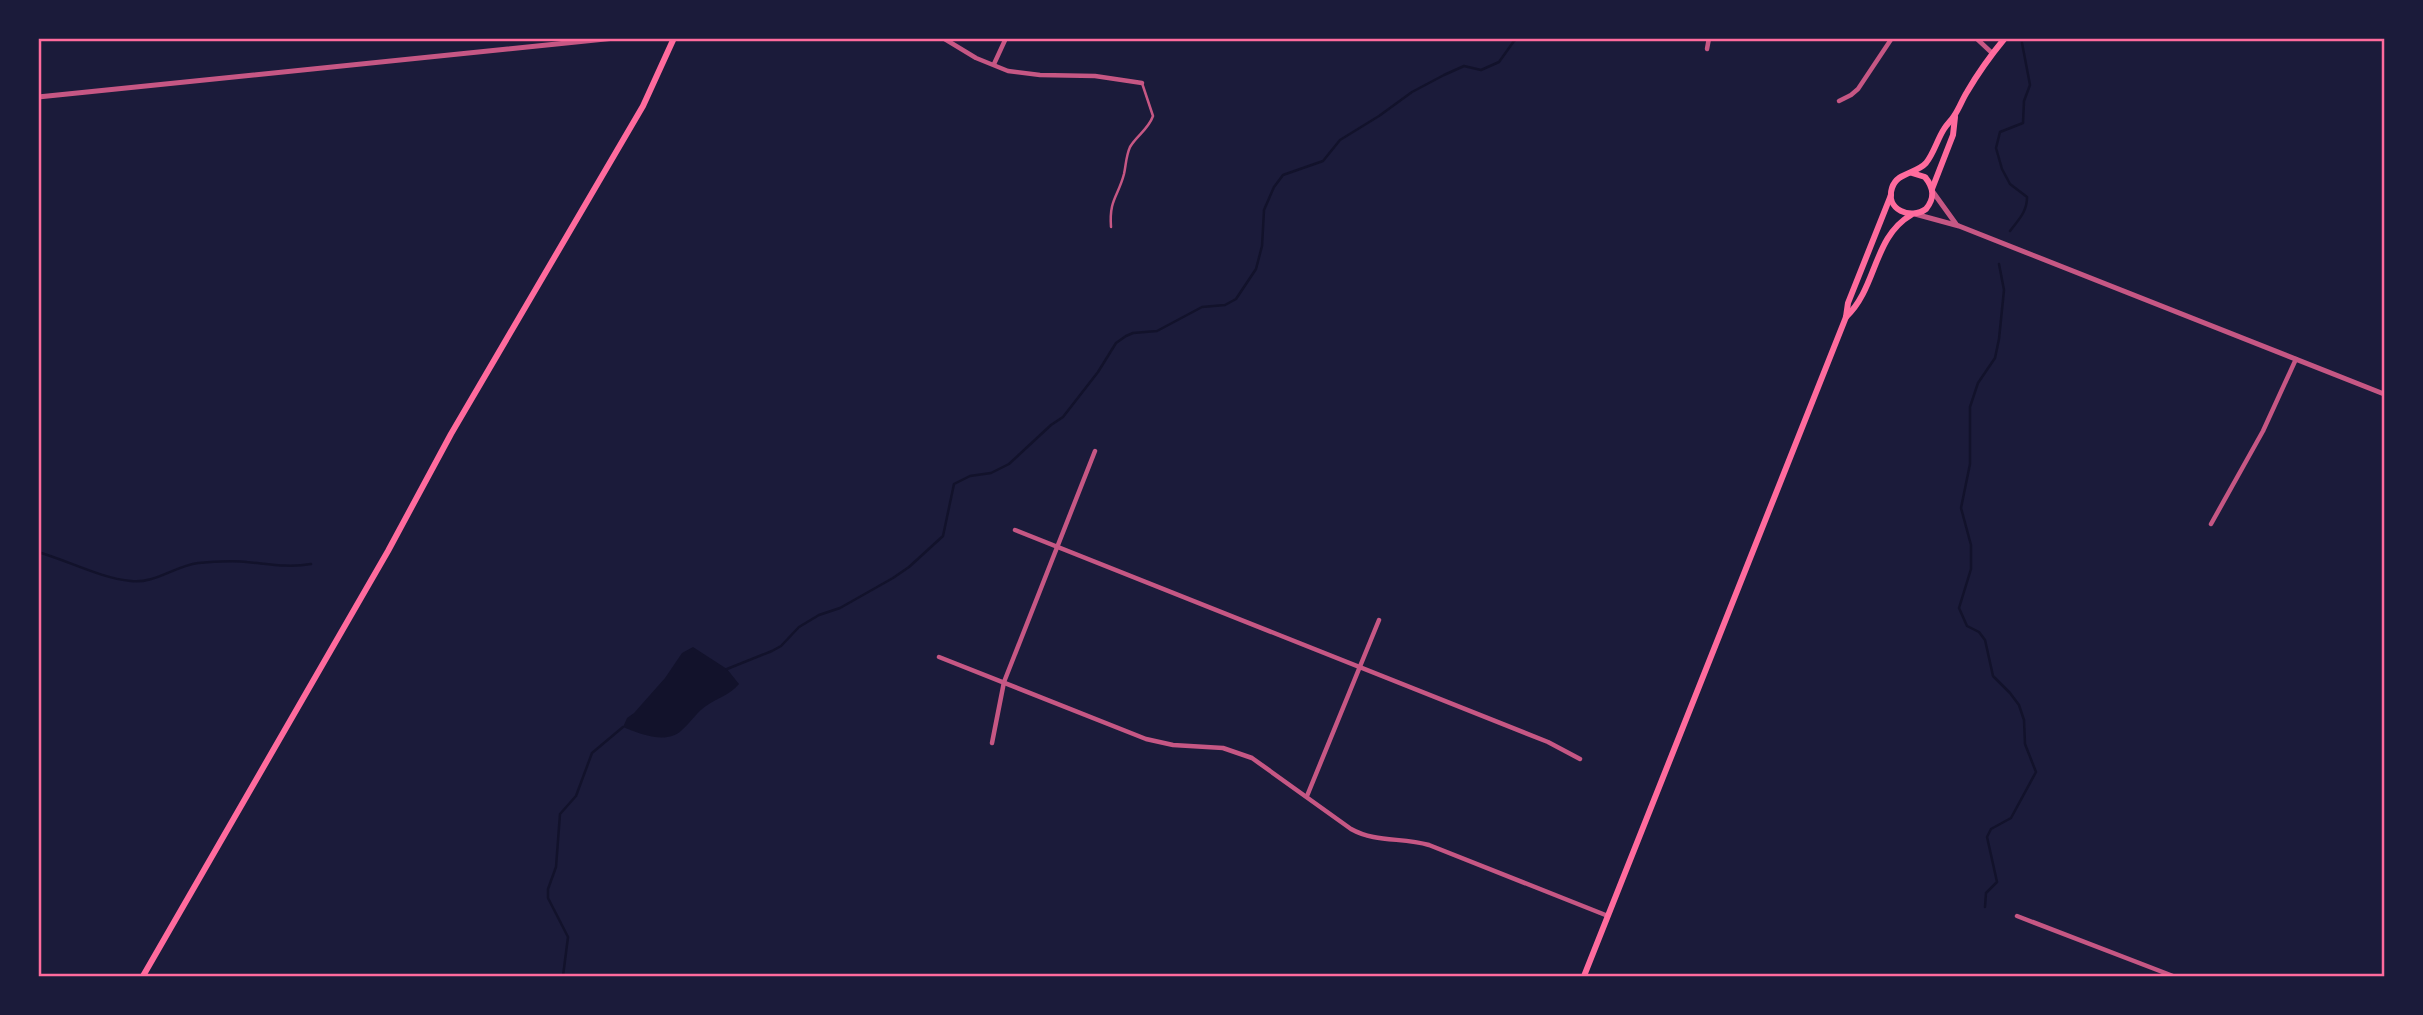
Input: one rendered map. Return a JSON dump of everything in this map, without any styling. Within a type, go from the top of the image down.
[{"type":"main road","points":[[143,976],[388,551],[451,434],[643,106],[674,38]]},
{"type":"main road","points":[[1584,976],[1846,317],[1848,303],[1892,188],[1899,177],[1912,173],[1927,161],[1966,92],[2005,38]]},
{"type":"main road","points":[[1846,317],[1856,307],[1889,235],[1900,221],[1926,209],[1932,198],[1953,135],[1955,115]]},
{"type":"main road","points":[[1912,173],[1925,177],[1933,190]]},
{"type":"main road","points":[[1891,195],[1900,211],[1913,214]]},
{"type":"street","points":[[38,97],[553,42],[615,38]]},
{"type":"street","points":[[943,38],[976,58],[1021,74],[1095,76],[1142,83]]},
{"type":"street","points":[[994,64],[1006,38]]},
{"type":"street","points":[[1707,48],[1709,38]]},
{"type":"street","points":[[1839,101],[1858,89],[1892,38]]},
{"type":"street","points":[[1976,38],[1992,53]]},
{"type":"street","points":[[1933,190],[1944,210],[1959,226]]},
{"type":"street","points":[[1913,214],[1959,226],[2385,394]]},
{"type":"street","points":[[2211,524],[2263,431],[2296,359]]},
{"type":"street","points":[[992,743],[1004,682],[1096,452]]},
{"type":"street","points":[[1016,530],[1548,742],[1580,759]]},
{"type":"street","points":[[1307,796],[1379,620]]},
{"type":"street","points":[[939,657],[1160,743],[1223,748],[1240,753],[1270,769],[1364,836],[1385,840],[1413,840],[1429,845],[1609,916]]},
{"type":"street","points":[[2017,916],[2173,976]]},
{"type":"lane","points":[[1111,227],[1111,204],[1121,184],[1128,153],[1134,141],[1147,129],[1153,116],[1142,83]]},
{"type":"shaded area","points":[[693,647],[727,669],[739,684],[703,708],[685,727],[669,737],[653,737],[623,727],[627,718],[665,678],[682,653]]},
{"type":"waterway","points":[[727,669],[781,646],[799,627],[819,615],[840,608],[909,567],[943,536],[954,484],[970,476],[991,473],[1009,464],[1063,417],[1098,372],[1116,343],[1133,333],[1157,331],[1202,307],[1225,305],[1236,299],[1256,269],[1262,246],[1264,210],[1274,187],[1283,175],[1323,161],[1340,140],[1412,92],[1444,75],[1464,66],[1481,70],[1499,62],[1519,38]]},
{"type":"waterway","points":[[1551,38],[1557,38]]},
{"type":"waterway","points":[[2010,231],[2024,211],[2027,197],[2010,184],[1996,148],[2000,132],[2023,123],[2024,101],[2030,85],[2022,43]]},
{"type":"waterway","points":[[1985,907],[1986,893],[1997,882],[1987,837],[1991,829],[2011,818],[2036,772],[2025,744],[2024,720],[2019,705],[1993,676],[1985,640],[1979,632],[1967,626],[1959,608],[1971,569],[1971,545],[1961,508],[1970,464],[1970,407],[1978,383],[1995,358],[1999,339],[2004,290],[1999,264]]},
{"type":"waterway","points":[[38,552],[96,573],[131,581],[148,580],[198,563],[235,561],[286,566],[311,564]]},
{"type":"waterway","points":[[563,976],[568,937],[548,898],[548,889],[556,867],[560,814],[576,796],[592,753],[623,727]]}]
